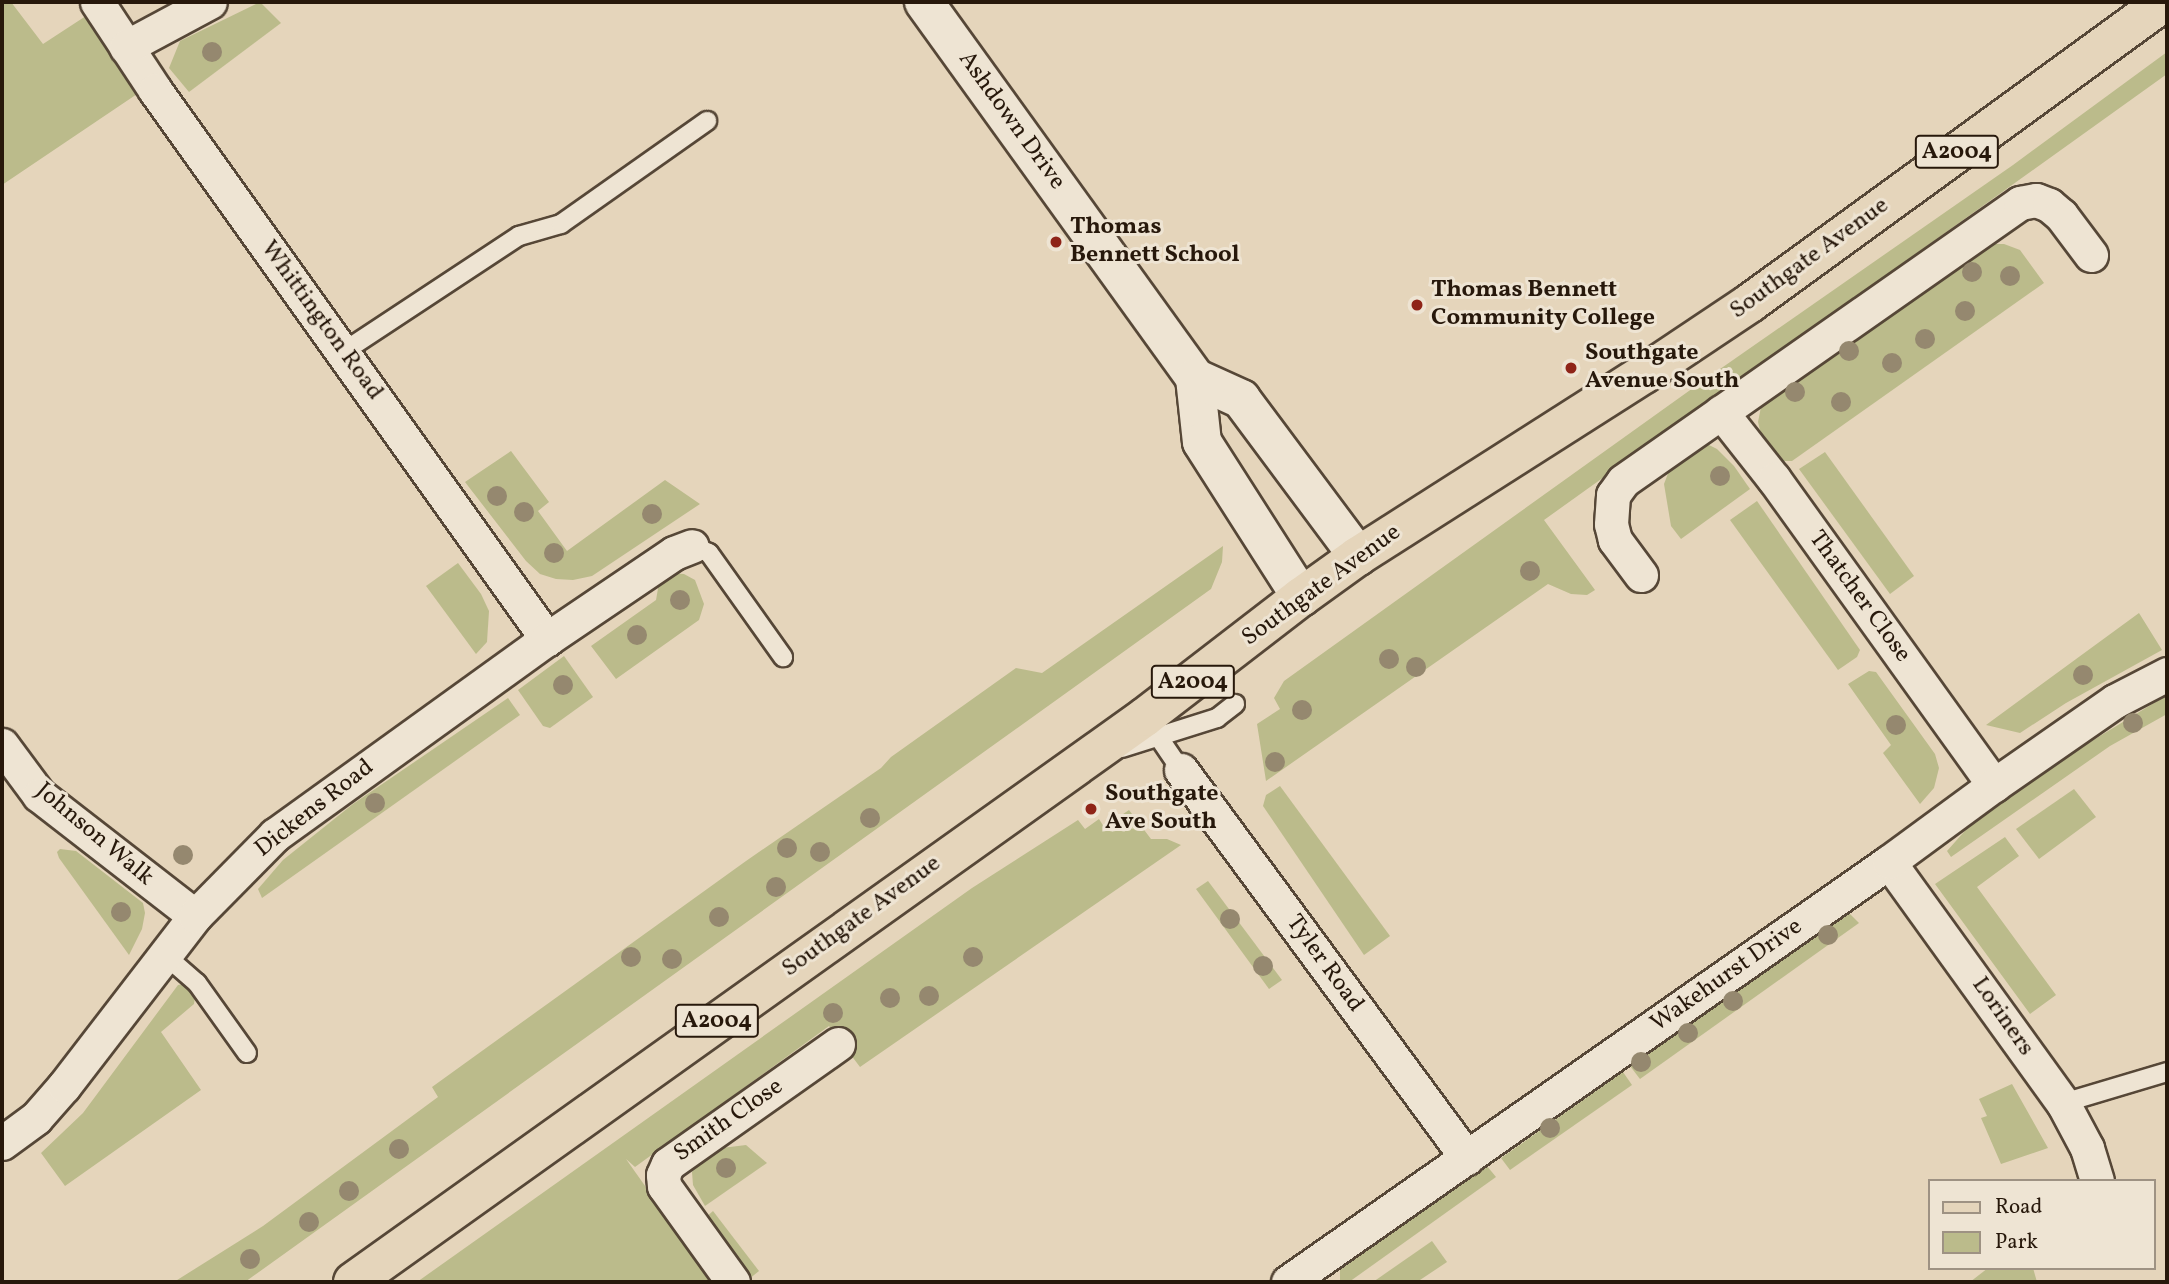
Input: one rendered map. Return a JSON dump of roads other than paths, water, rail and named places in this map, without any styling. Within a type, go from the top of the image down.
[{"type":"main road","name":"Southgate Avenue","points":[[354,1282],[1080,761],[1152,727],[1301,597],[1358,556],[1644,374],[1750,303],[2164,2]]},
{"type":"street","name":"Whittington Road","points":[[97,2],[547,639]]},
{"type":"street","points":[[127,47],[210,2]]},
{"type":"street","name":"Ashdown Drive","points":[[924,2],[1195,378],[1202,442],[1301,597]]},
{"type":"street","points":[[1641,575],[1615,540],[1611,524],[1613,495],[1623,481],[2020,203],[2036,200],[2049,205],[2061,215],[2091,255]]},
{"type":"street","name":"Ashdown Drive","points":[[1195,378],[1241,399],[1358,556]]},
{"type":"street","name":"Thatcher Close","points":[[1721,412],[1774,479],[1994,785]]},
{"type":"street","name":"Dickens Road","points":[[2,1143],[36,1118],[64,1086],[195,916],[275,835],[547,639],[674,553],[692,546]]},
{"type":"street","name":"Wakehurst Drive","points":[[1289,1282],[2115,701],[2167,674]]},
{"type":"street","name":"Johnson Walk","points":[[2,745],[39,795],[195,916]]},
{"type":"street","name":"Tyler Road","points":[[1181,769],[1467,1158]]},
{"type":"street","name":"Loriners","points":[[1889,862],[2063,1102],[2087,1148],[2096,1179]]},
{"type":"street","name":"Smith Close","points":[[733,1282],[664,1186],[663,1175],[668,1164],[838,1044]]},
{"type":"lane","points":[[343,352],[519,236],[561,224],[707,121]]},
{"type":"lane","points":[[692,546],[709,553],[783,657]]},
{"type":"lane","points":[[1181,769],[1152,727],[1217,718],[1235,704]]},
{"type":"lane","points":[[166,956],[197,983],[247,1053]]},
{"type":"lane","points":[[2063,1102],[2167,1072]]},
{"type":"place","name":"Thomas Bennett School","points":[[1056,242]]},
{"type":"place","name":"Thomas Bennett Community College","points":[[1417,305]]},
{"type":"place","name":"Southgate Avenue South","points":[[1571,368]]},
{"type":"place","name":"Southgate Ave South","points":[[1091,809]]}]
